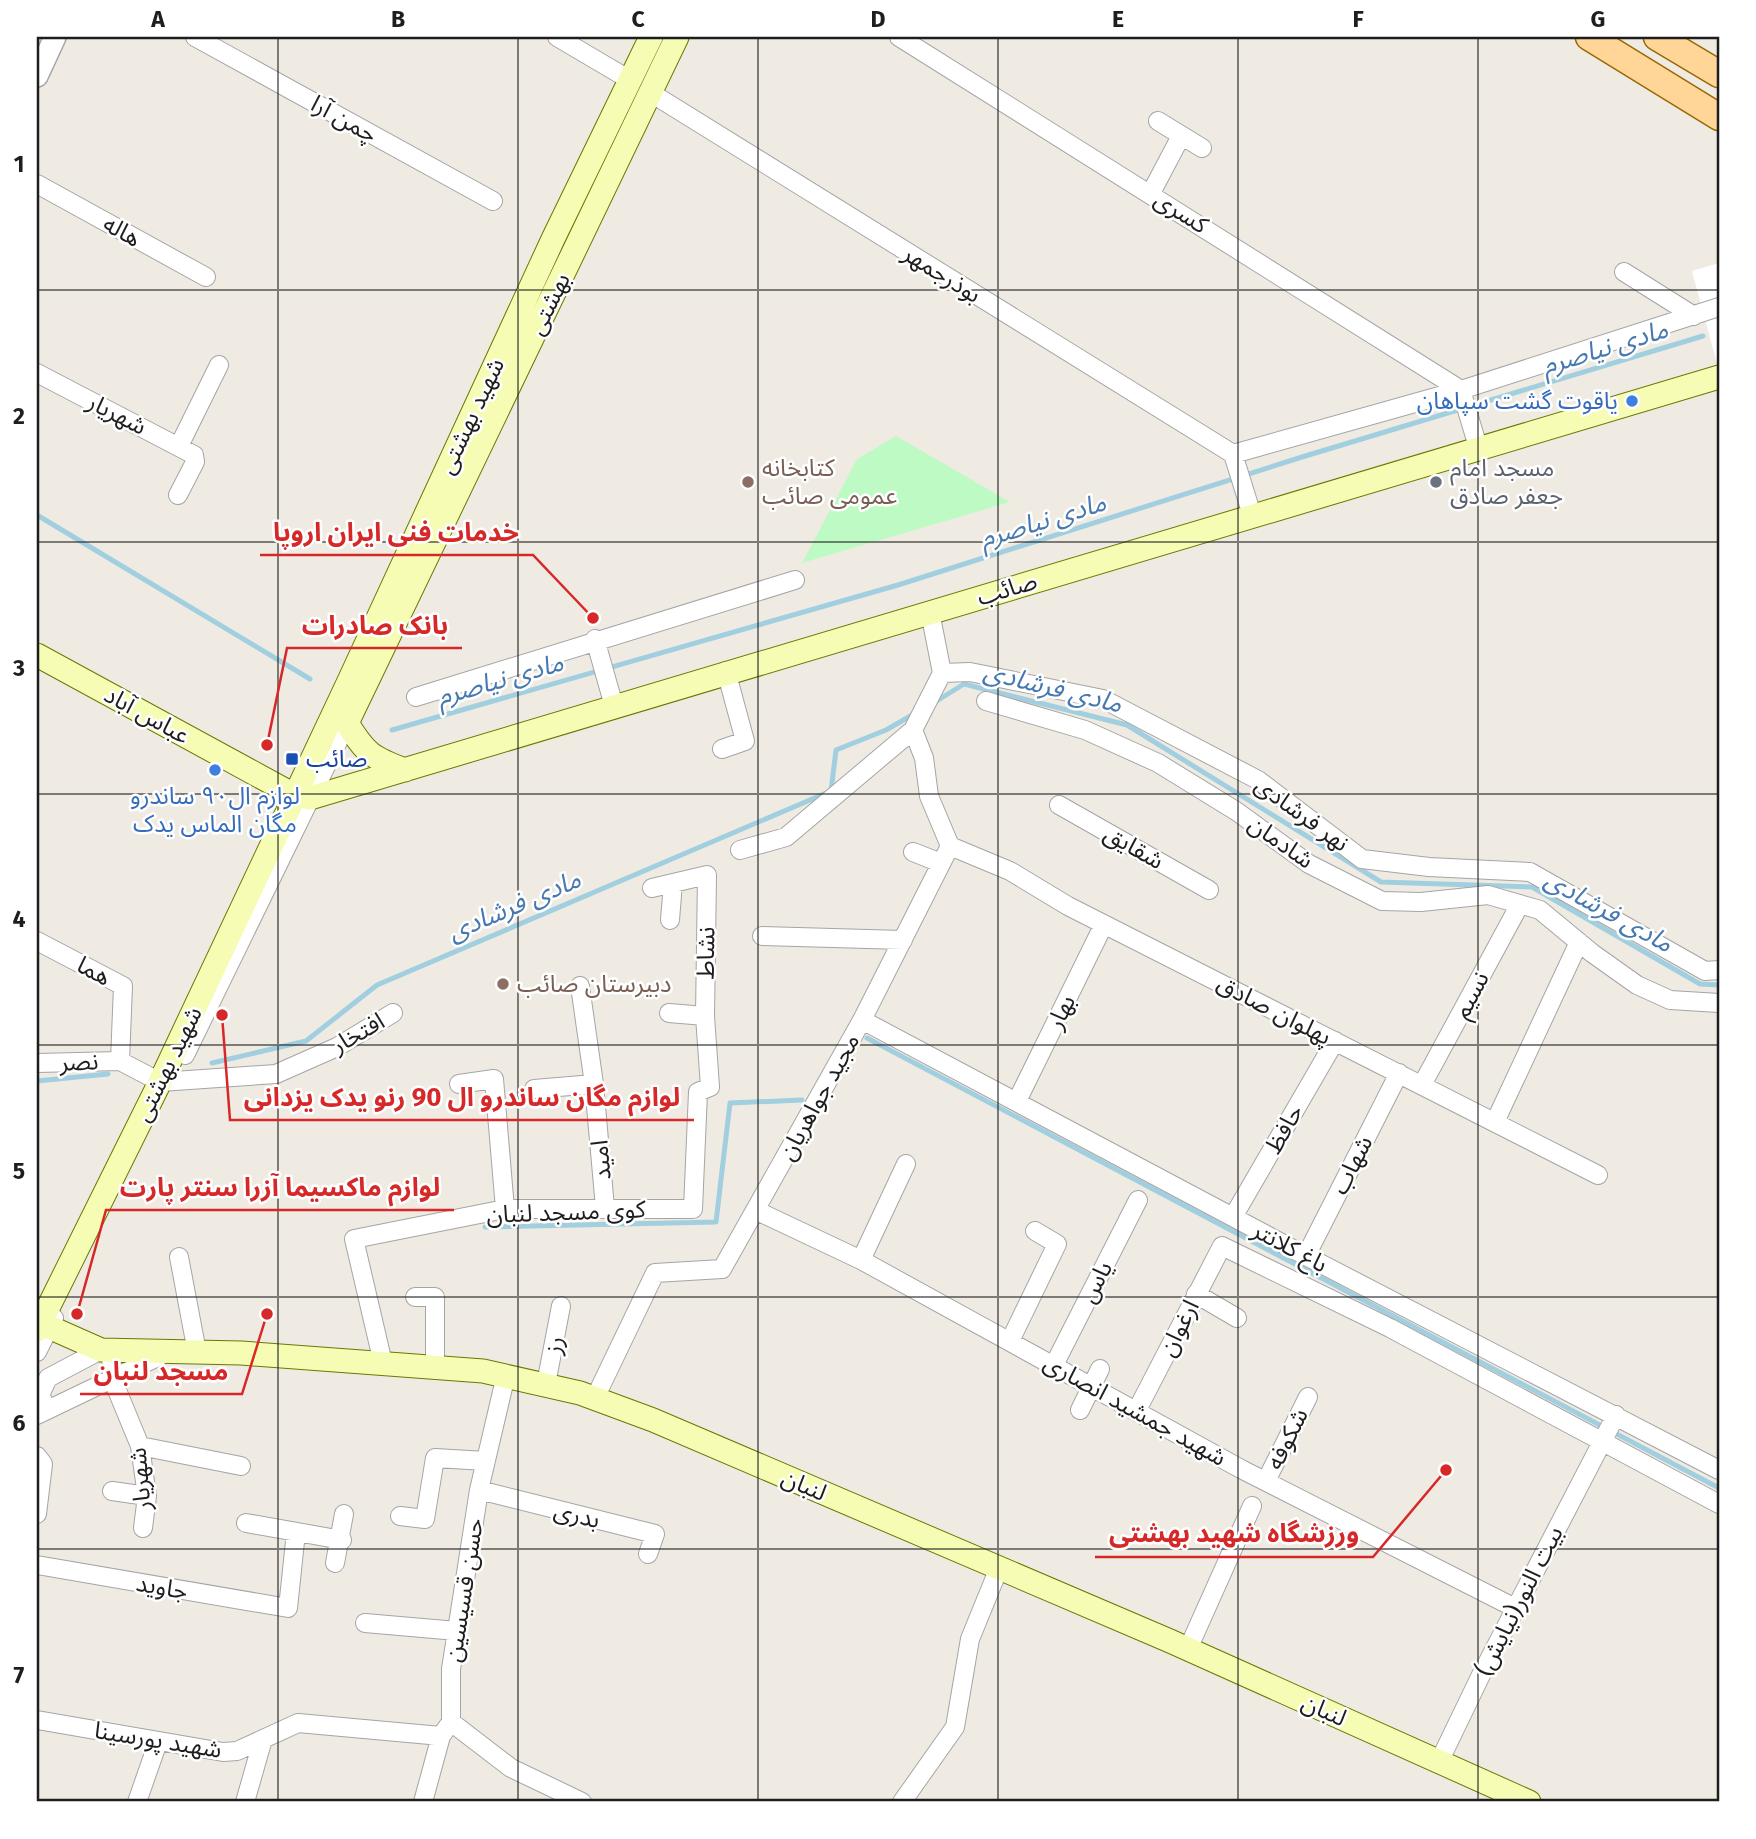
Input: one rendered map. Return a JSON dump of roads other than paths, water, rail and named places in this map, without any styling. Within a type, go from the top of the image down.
[{"type":"main road","name":"شهید بهشتی","points":[[42,1327],[44,1298],[166,1081],[303,802],[590,161],[651,37]]},
{"type":"main road","name":"بهشتی","points":[[347,723],[677,37]]},
{"type":"main road","points":[[1589,37],[1719,117]]},
{"type":"main road","points":[[1657,37],[1719,74]]},
{"type":"main road","points":[[590,161],[612,172]]},
{"type":"main road","name":"صائب","points":[[303,802],[726,671],[1719,377]]},
{"type":"main road","name":"عباس آباد","points":[[37,655],[303,802]]},
{"type":"main road","points":[[347,723],[362,748],[373,759],[405,770]]},
{"type":"main road","name":"لنبان","points":[[42,1327],[106,1350],[197,1352],[435,1367],[506,1375],[595,1398],[653,1420],[1188,1649],[1522,1801]]},
{"type":"street","points":[[37,76],[55,37]]},
{"type":"street","name":"چمن آرا","points":[[195,37],[493,201]]},
{"type":"street","points":[[557,37],[630,80]]},
{"type":"street","name":"کسری","points":[[899,37],[1151,193],[1463,402]]},
{"type":"street","name":"بوذرجمهر","points":[[651,93],[1233,454]]},
{"type":"street","points":[[1158,121],[1202,148]]},
{"type":"street","points":[[1151,193],[1181,136]]},
{"type":"street","name":"هاله","points":[[37,184],[206,277]]},
{"type":"street","points":[[1624,272],[1694,316]]},
{"type":"street","points":[[1252,515],[1233,454],[1463,402],[1719,307]]},
{"type":"street","points":[[179,446],[219,365]]},
{"type":"street","name":"شهریار","points":[[37,373],[179,446],[196,458],[178,495]]},
{"type":"street","points":[[1463,402],[1478,447]]},
{"type":"street","points":[[416,697],[596,644],[795,580]]},
{"type":"street","points":[[740,850],[786,837],[914,730],[942,673],[930,612]]},
{"type":"street","points":[[596,644],[614,706]]},
{"type":"street","points":[[722,749],[745,741],[726,671]]},
{"type":"street","name":"نهر فرشادی","points":[[942,673],[970,672],[1103,699],[1258,780],[1362,859],[1429,867],[1530,872],[1705,971],[1719,970]]},
{"type":"street","name":"شادمان","points":[[986,701],[1085,730],[1158,763],[1236,811],[1308,864],[1382,901],[1421,902],[1488,895],[1540,910],[1637,985],[1671,1000],[1719,1003]]},
{"type":"street","points":[[303,802],[347,723]]},
{"type":"street","points":[[914,730],[923,758],[929,796],[950,846]]},
{"type":"street","name":"شقایق","points":[[1059,805],[1209,890]]},
{"type":"street","name":"مجید جواهریان","points":[[595,1398],[655,1273],[722,1269],[862,1020],[950,846]]},
{"type":"street","name":"پهلوان صادق","points":[[950,846],[1010,871],[1104,924],[1598,1175]]},
{"type":"street","points":[[914,852],[942,863]]},
{"type":"street","name":"نشاط","points":[[652,888],[707,875],[705,1016],[710,1087]]},
{"type":"street","points":[[670,920],[673,883]]},
{"type":"street","name":"نسیم","points":[[1422,1085],[1520,904]]},
{"type":"street","name":"بهار","points":[[1017,1101],[1104,924]]},
{"type":"street","points":[[762,936],[903,940]]},
{"type":"street","name":"هما","points":[[37,941],[123,986],[120,1060]]},
{"type":"street","points":[[1495,1122],[1579,942]]},
{"type":"street","name":"امید","points":[[580,986],[594,1084],[605,1208]]},
{"type":"street","name":"افتخار","points":[[166,1081],[276,1074],[337,1047],[393,1013]]},
{"type":"street","points":[[669,1013],[705,1016]]},
{"type":"street","name":"باغ کلانتر","points":[[862,1020],[1306,1256],[1719,1469]]},
{"type":"street","name":"حافظ","points":[[1233,1217],[1335,1041]]},
{"type":"street","points":[[120,1060],[166,1081]]},
{"type":"street","name":"نصر","points":[[37,1063],[120,1060]]},
{"type":"street","name":"شهاب","points":[[1306,1256],[1399,1073]]},
{"type":"street","points":[[459,1084],[494,1079],[505,1209]]},
{"type":"street","name":"شهید بهشتی","points":[[37,1352],[42,1327],[166,1081]]},
{"type":"street","points":[[534,1089],[594,1084]]},
{"type":"street","name":"کوی مسجد لنبان","points":[[383,1363],[354,1240],[505,1209],[692,1209],[698,1092],[710,1087]]},
{"type":"street","points":[[861,1260],[906,1164]]},
{"type":"street","name":"یاس","points":[[1054,1365],[1138,1200]]},
{"type":"street","name":"شهید جمشید انصاری","points":[[755,1210],[861,1260],[1266,1482],[1515,1608]]},
{"type":"street","points":[[1010,1341],[1057,1244],[1035,1231]]},
{"type":"street","name":"باغ کلانتر","points":[[1222,1245],[1525,1400],[1719,1504]]},
{"type":"street","name":"ارغوان","points":[[1137,1410],[1222,1245]]},
{"type":"street","points":[[179,1257],[197,1352]]},
{"type":"street","points":[[1196,1294],[1237,1318]]},
{"type":"street","points":[[415,1297],[435,1297],[435,1367]]},
{"type":"street","name":"رز","points":[[546,1384],[561,1306]]},
{"type":"street","points":[[106,1350],[48,1378],[40,1395],[42,1412],[167,1353]]},
{"type":"street","name":"شهریار","points":[[106,1350],[112,1378],[140,1447],[146,1496],[143,1528]]},
{"type":"street","points":[[1080,1410],[1100,1369]]},
{"type":"street","points":[[1525,1400],[1539,1374]]},
{"type":"street","name":"حسن قسیسین","points":[[422,1802],[446,1729],[451,1669],[479,1490],[506,1375]]},
{"type":"street","name":"شکوفه","points":[[1266,1482],[1308,1397]]},
{"type":"street","name":"بیت النور(نیایش)","points":[[1439,1762],[1515,1608],[1616,1415]]},
{"type":"street","points":[[140,1447],[241,1466]]},
{"type":"street","points":[[37,1456],[43,1464],[37,1514]]},
{"type":"street","points":[[400,1516],[425,1519],[435,1458],[486,1461]]},
{"type":"street","name":"بدری","points":[[479,1490],[655,1534],[648,1555]]},
{"type":"street","points":[[112,1491],[146,1496]]},
{"type":"street","points":[[1188,1649],[1252,1506]]},
{"type":"street","points":[[335,1563],[342,1540],[344,1514]]},
{"type":"street","points":[[246,1523],[342,1540]]},
{"type":"street","name":"جاوید","points":[[37,1566],[288,1608],[296,1532]]},
{"type":"street","points":[[901,1802],[943,1748],[954,1727],[970,1639],[999,1568]]},
{"type":"street","points":[[365,1623],[457,1630]]},
{"type":"street","name":"شهید پورسینا","points":[[37,1720],[223,1752],[236,1751],[298,1723],[446,1729]]},
{"type":"street","points":[[446,1729],[511,1768],[582,1802]]},
{"type":"street","points":[[245,1802],[263,1739]]},
{"type":"street","points":[[137,1802],[158,1742]]},
{"type":"waterway","name":"مادی نیاصرم","points":[[392,730],[898,585],[1302,457],[1703,336]]},
{"type":"waterway","name":"مادی نیاصرم","points":[[37,515],[310,679]]},
{"type":"waterway","name":"مادی فرشادی","points":[[935,702],[964,684],[1127,725],[1381,882],[1532,887],[1700,984],[1719,985]]},
{"type":"waterway","name":"مادی فرشادی","points":[[212,1063],[306,1041],[377,985],[831,791],[836,750],[886,730],[914,714]]},
{"type":"waterway","points":[[867,1038],[1719,1488]]},
{"type":"waterway","name":"مادی فرشادی","points":[[37,1081],[108,1074]]},
{"type":"waterway","points":[[485,1227],[716,1222],[730,1103],[802,1100]]},
{"type":"place","name":"یاقوت گشت سپاهان","points":[[1632,401]]},
{"type":"place","name":"کتابخانه عمومی صائب","points":[[748,482]]},
{"type":"place","name":"مسجد امام جعفر صادق","points":[[1436,482]]},
{"type":"place","name":"خدمات فنی ایران اروپا","points":[[593,618]]},
{"type":"place","name":"بانک صادرات","points":[[267,745]]},
{"type":"place","name":"صائب","points":[[292,759]]},
{"type":"place","name":"لوازم ال۹۰ ساندرو مگان الماس یدک","points":[[215,770]]},
{"type":"place","name":"دبیرستان صائب","points":[[503,984]]},
{"type":"place","name":"لوازم مگان ساندرو ال 90 رنو یدک یزدانی","points":[[222,1015]]},
{"type":"place","name":"لوازم ماکسیما آزرا سنتر پارت","points":[[77,1314]]},
{"type":"place","name":"مسجد لنبان","points":[[267,1314]]},
{"type":"place","name":"ورزشگاه شهید بهشتی","points":[[1446,1470]]}]
